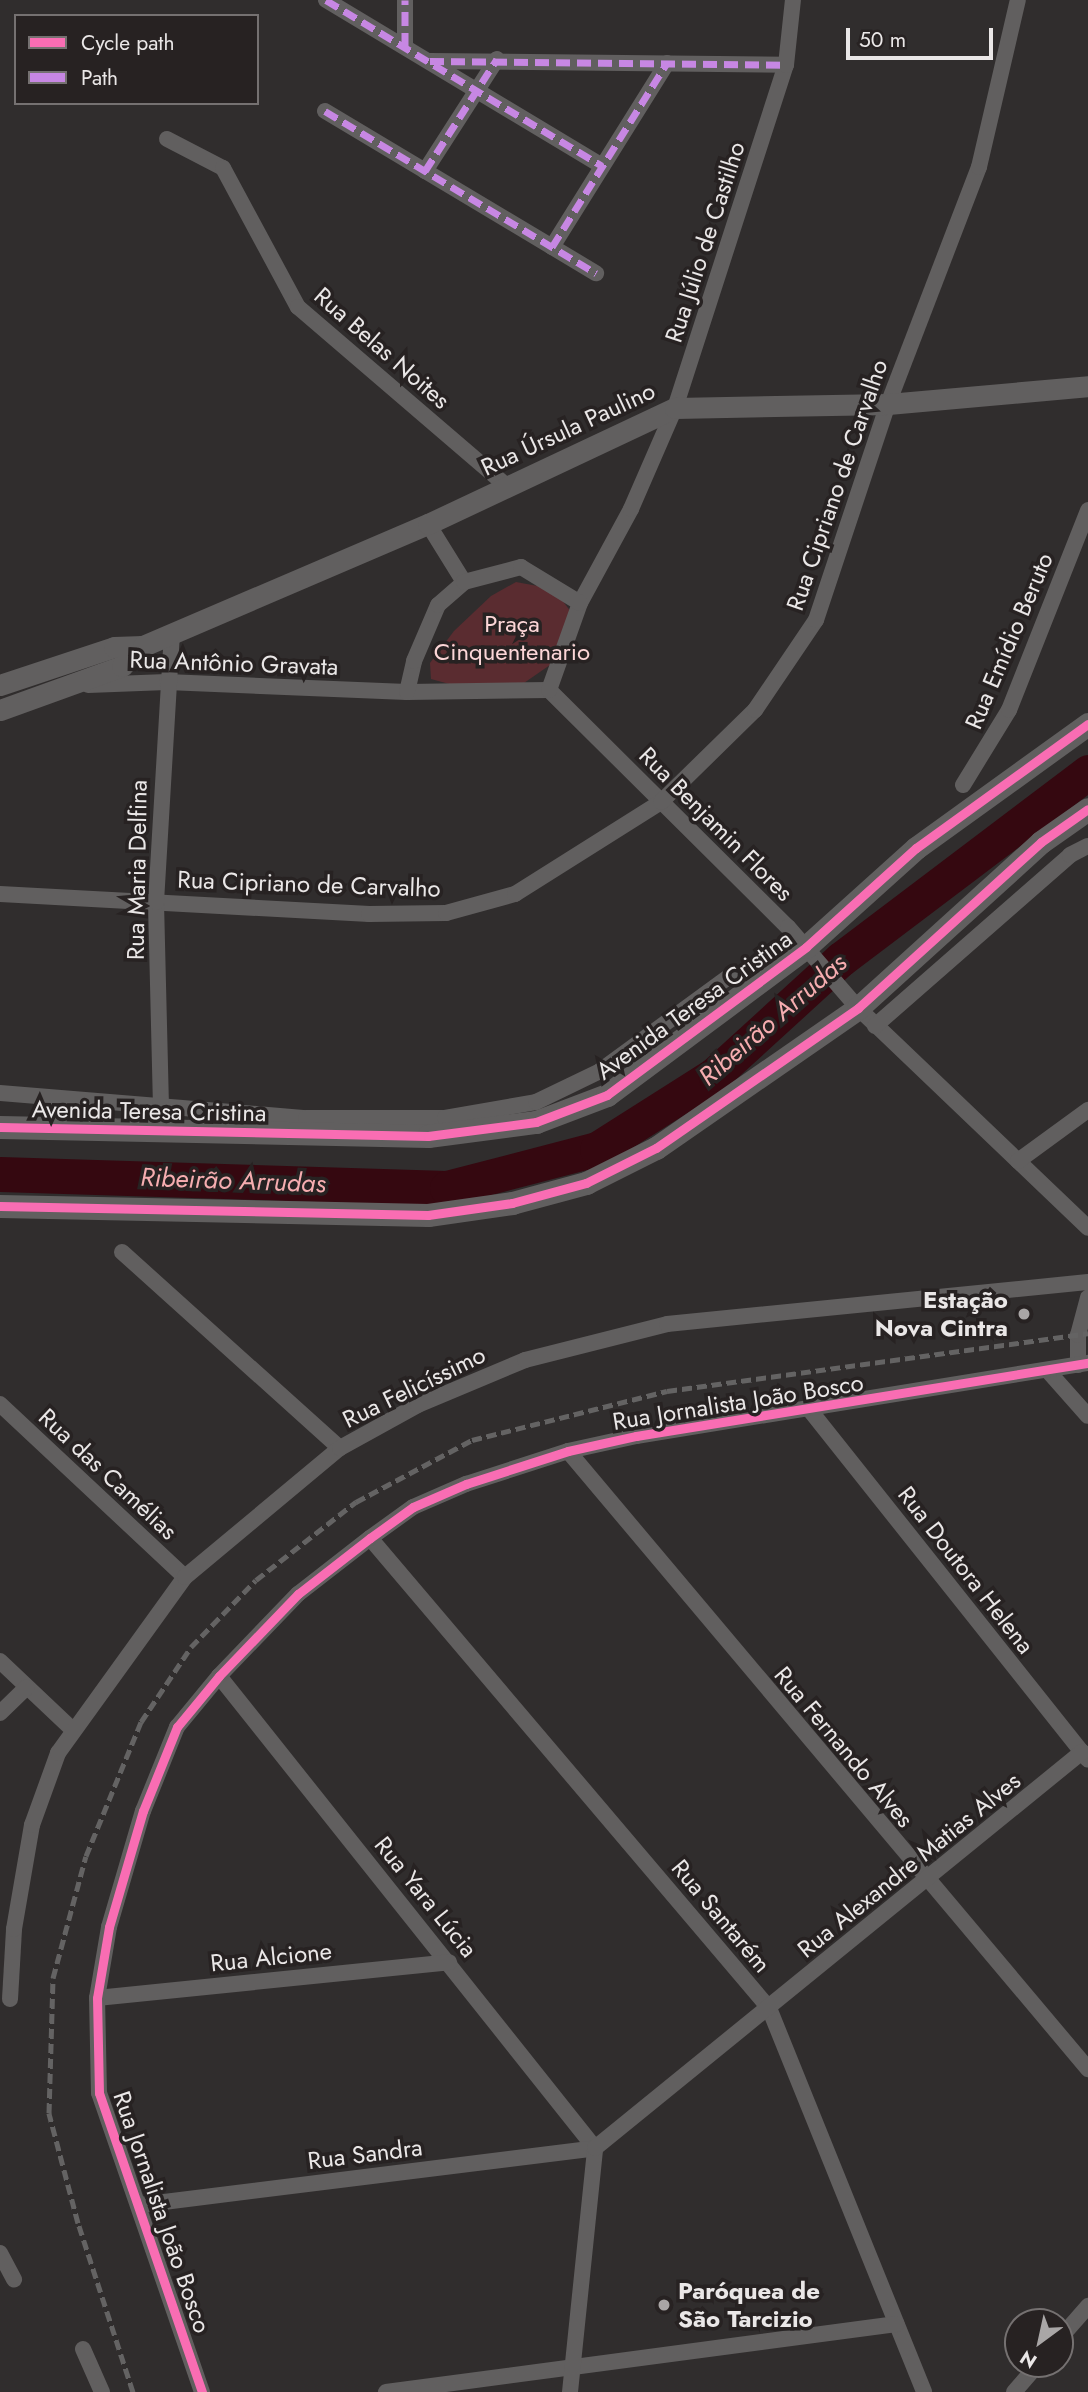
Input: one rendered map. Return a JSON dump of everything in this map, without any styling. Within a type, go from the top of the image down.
[{"type":"main road","name":"Avenida Teresa Cristina","points":[[0,1127],[428,1136],[537,1122],[607,1095],[803,955],[916,848],[1088,724]]},
{"type":"main road","points":[[0,1206],[428,1215],[512,1203],[586,1183],[656,1148],[908,962],[987,892],[1084,817]]},
{"type":"street","points":[[326,0],[603,166]]},
{"type":"street","points":[[405,0],[405,46]]},
{"type":"street","name":"Rua Júlio de Castilho","points":[[549,691],[580,604],[631,509],[675,408],[786,65],[793,0]]},
{"type":"street","name":"Rua Cipriano de Carvalho","points":[[0,894],[446,914],[516,894],[661,802],[754,709],[816,620],[888,404],[979,167],[1018,0]]},
{"type":"street","points":[[430,61],[497,59],[786,65]]},
{"type":"street","points":[[425,171],[497,59]]},
{"type":"street","points":[[552,247],[667,62]]},
{"type":"street","points":[[325,111],[596,273]]},
{"type":"street","name":"Rua Belas Noites","points":[[167,139],[223,168],[298,307],[506,485]]},
{"type":"street","name":"Rua Úrsula Paulino","points":[[0,685],[114,647],[143,646],[172,635],[428,524],[506,485],[675,408],[888,404],[1088,386]]},
{"type":"street","name":"Rua Emídio Beruto","points":[[963,785],[1009,710],[1088,510]]},
{"type":"street","points":[[428,524],[464,582]]},
{"type":"street","points":[[407,692],[414,661],[438,605],[464,582],[521,567],[580,604]]},
{"type":"street","name":"Rua Maria Delfina","points":[[161,1107],[156,902],[167,682],[172,635]]},
{"type":"street","name":"Rua Úrsula Paulino","points":[[0,710],[122,666],[143,646]]},
{"type":"street","name":"Rua Antônio Gravata","points":[[61,688],[167,682],[407,692],[549,691]]},
{"type":"street","name":"Rua Benjamin Flores","points":[[549,691],[661,802],[803,955],[1088,1228]]},
{"type":"street","points":[[875,1026],[1070,855],[1088,846]]},
{"type":"street","points":[[987,892],[1005,912]]},
{"type":"street","points":[[969,908],[990,925]]},
{"type":"street","points":[[0,1093],[306,1118],[445,1118],[536,1102],[600,1071],[730,976],[803,955]]},
{"type":"street","points":[[908,962],[930,978]]},
{"type":"street","points":[[1018,1161],[1088,1110]]},
{"type":"street","points":[[122,1252],[340,1448]]},
{"type":"street","name":"Rua Felicíssimo","points":[[10,1999],[7,1933],[32,1825],[58,1753],[185,1577],[340,1448],[418,1405],[525,1360],[667,1324],[1088,1282]]},
{"type":"street","points":[[1083,1364],[1078,1335],[1088,1297]]},
{"type":"street","name":"Rua Jornalista João Bosco","points":[[202,2392],[140,2205],[99,2093],[97,1998],[109,1927],[143,1811],[177,1727],[219,1676],[298,1594],[370,1538],[423,1502],[568,1451],[1083,1364]]},
{"type":"street","points":[[1048,1371],[1088,1416]]},
{"type":"street","name":"Rua das Camélias","points":[[0,1404],[185,1577]]},
{"type":"street","name":"Rua Doutora Helena","points":[[809,1409],[1085,1756]]},
{"type":"street","name":"Rua Fernando Alves","points":[[568,1451],[927,1881],[1088,2069]]},
{"type":"street","name":"Rua Santarém","points":[[370,1538],[769,2008],[924,2392]]},
{"type":"street","points":[[0,1661],[73,1730]]},
{"type":"street","name":"Rua Yara Lúcia","points":[[219,1676],[595,2148]]},
{"type":"street","points":[[0,1713],[27,1687]]},
{"type":"street","name":"Rua Alexandre Matias Alves","points":[[595,2148],[1085,1756]]},
{"type":"street","name":"Rua Alcione","points":[[97,1998],[449,1962]]},
{"type":"street","points":[[570,2392],[595,2148]]},
{"type":"street","name":"Rua Sandra","points":[[140,2205],[595,2148]]},
{"type":"street","points":[[0,2253],[14,2279]]},
{"type":"street","points":[[1074,2322],[1088,2306]]},
{"type":"street","points":[[386,2392],[572,2371],[896,2324]]},
{"type":"street","points":[[83,2349],[102,2392]]},
{"type":"street","points":[[1014,2392],[1026,2378]]},
{"type":"green space","name":"Praça Cinquentenario","points":[[516,582],[543,587],[562,600],[571,612],[550,665],[524,683],[453,685],[431,679],[430,663],[454,631],[491,596]]},
{"type":"waterway","name":"Ribeirão Arrudas","points":[[0,1174],[447,1188],[597,1149],[715,1074],[841,959],[1088,772]]},
{"type":"railway","points":[[133,2392],[78,2223],[49,2113],[53,1978],[86,1856],[141,1722],[191,1647],[256,1580],[356,1502],[472,1440],[667,1391],[1088,1333]]},
{"type":"marked path","points":[[326,0],[602,166]]},
{"type":"marked path","points":[[405,0],[405,46]]},
{"type":"marked path","points":[[425,171],[497,59]]},
{"type":"marked path","points":[[430,61],[786,65]]},
{"type":"marked path","points":[[552,247],[667,63]]},
{"type":"marked path","points":[[325,111],[596,273]]},
{"type":"cycle path","points":[[0,1127],[428,1136],[536,1122],[607,1095],[806,947],[916,848],[1088,724]]},
{"type":"cycle path","points":[[0,1206],[428,1215],[512,1203],[586,1183],[656,1148],[858,1008],[1041,842],[1088,809]]},
{"type":"cycle path","points":[[202,2392],[99,2093],[97,1998],[109,1927],[143,1811],[177,1727],[219,1676],[298,1594],[370,1538],[413,1507],[466,1484],[568,1451],[636,1436],[1088,1363]]},
{"type":"place","name":"Estação Nova Cintra","points":[[1024,1314]]},
{"type":"place","name":"Paróquea de São Tarcizio","points":[[664,2305]]}]
